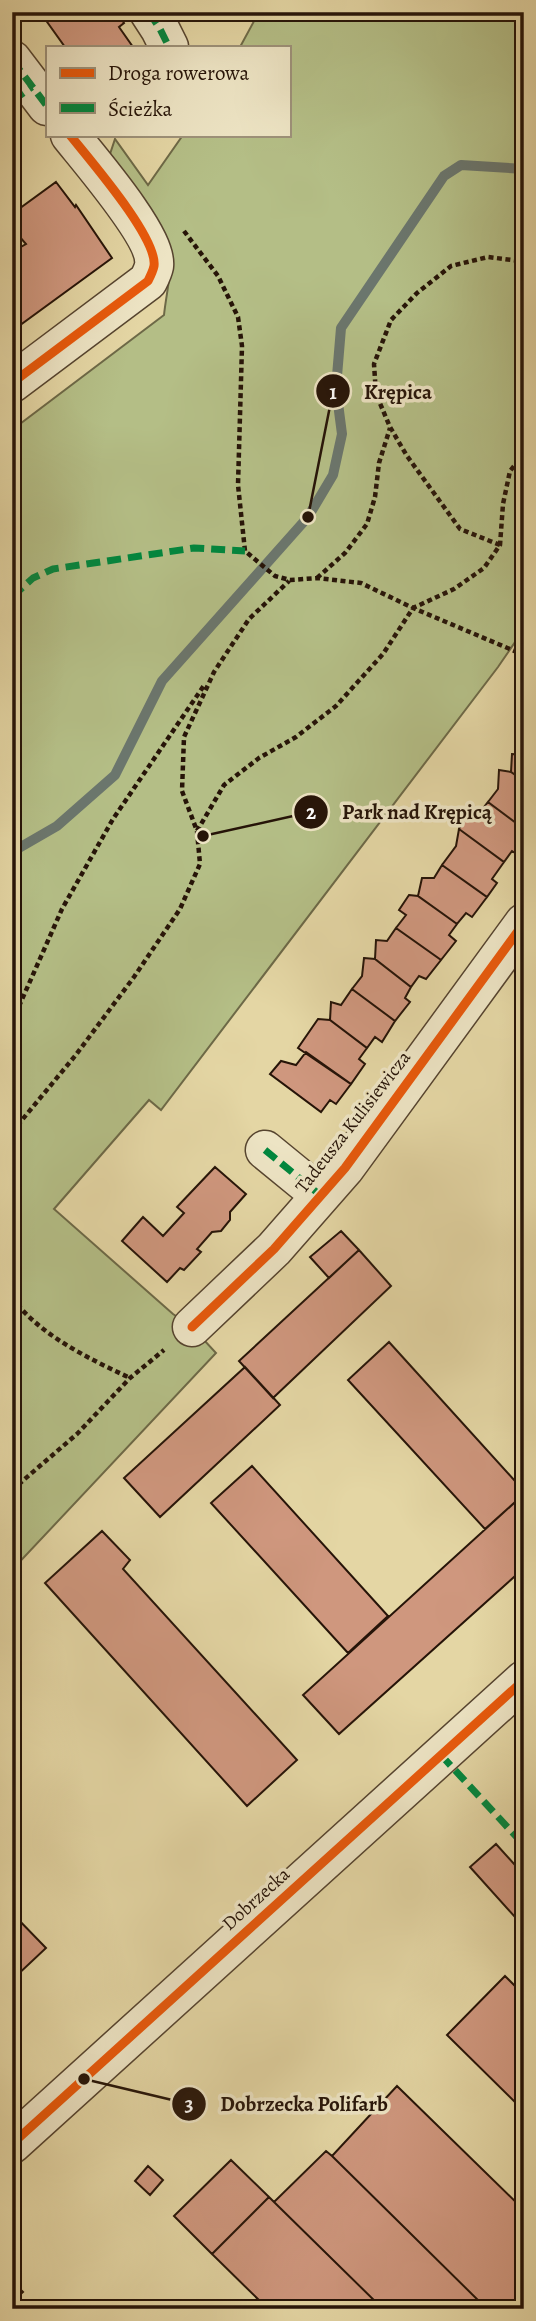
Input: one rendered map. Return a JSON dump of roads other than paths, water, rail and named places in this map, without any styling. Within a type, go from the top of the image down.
[{"type":"street","points":[[149,12],[168,46]]},
{"type":"street","points":[[12,383],[148,281],[154,266],[153,253],[146,238],[77,137]]},
{"type":"street","name":"Tadeusza Kulisiewicza","points":[[192,1327],[274,1249],[345,1168],[524,923]]},
{"type":"street","points":[[265,1150],[320,1195]]},
{"type":"street","name":"Dobrzecka","points":[[12,2144],[524,1680]]},
{"type":"waterway","points":[[12,852],[57,826],[115,775],[162,681],[308,517],[333,475],[342,434],[336,388],[341,328],[444,176],[461,165],[524,169]]},
{"type":"place","name":"Krępica","points":[[308,517]]},
{"type":"place","name":"Park nad Krępicą","points":[[203,836]]},
{"type":"place","name":"Dobrzecka Polifarb","points":[[84,2079]]}]
